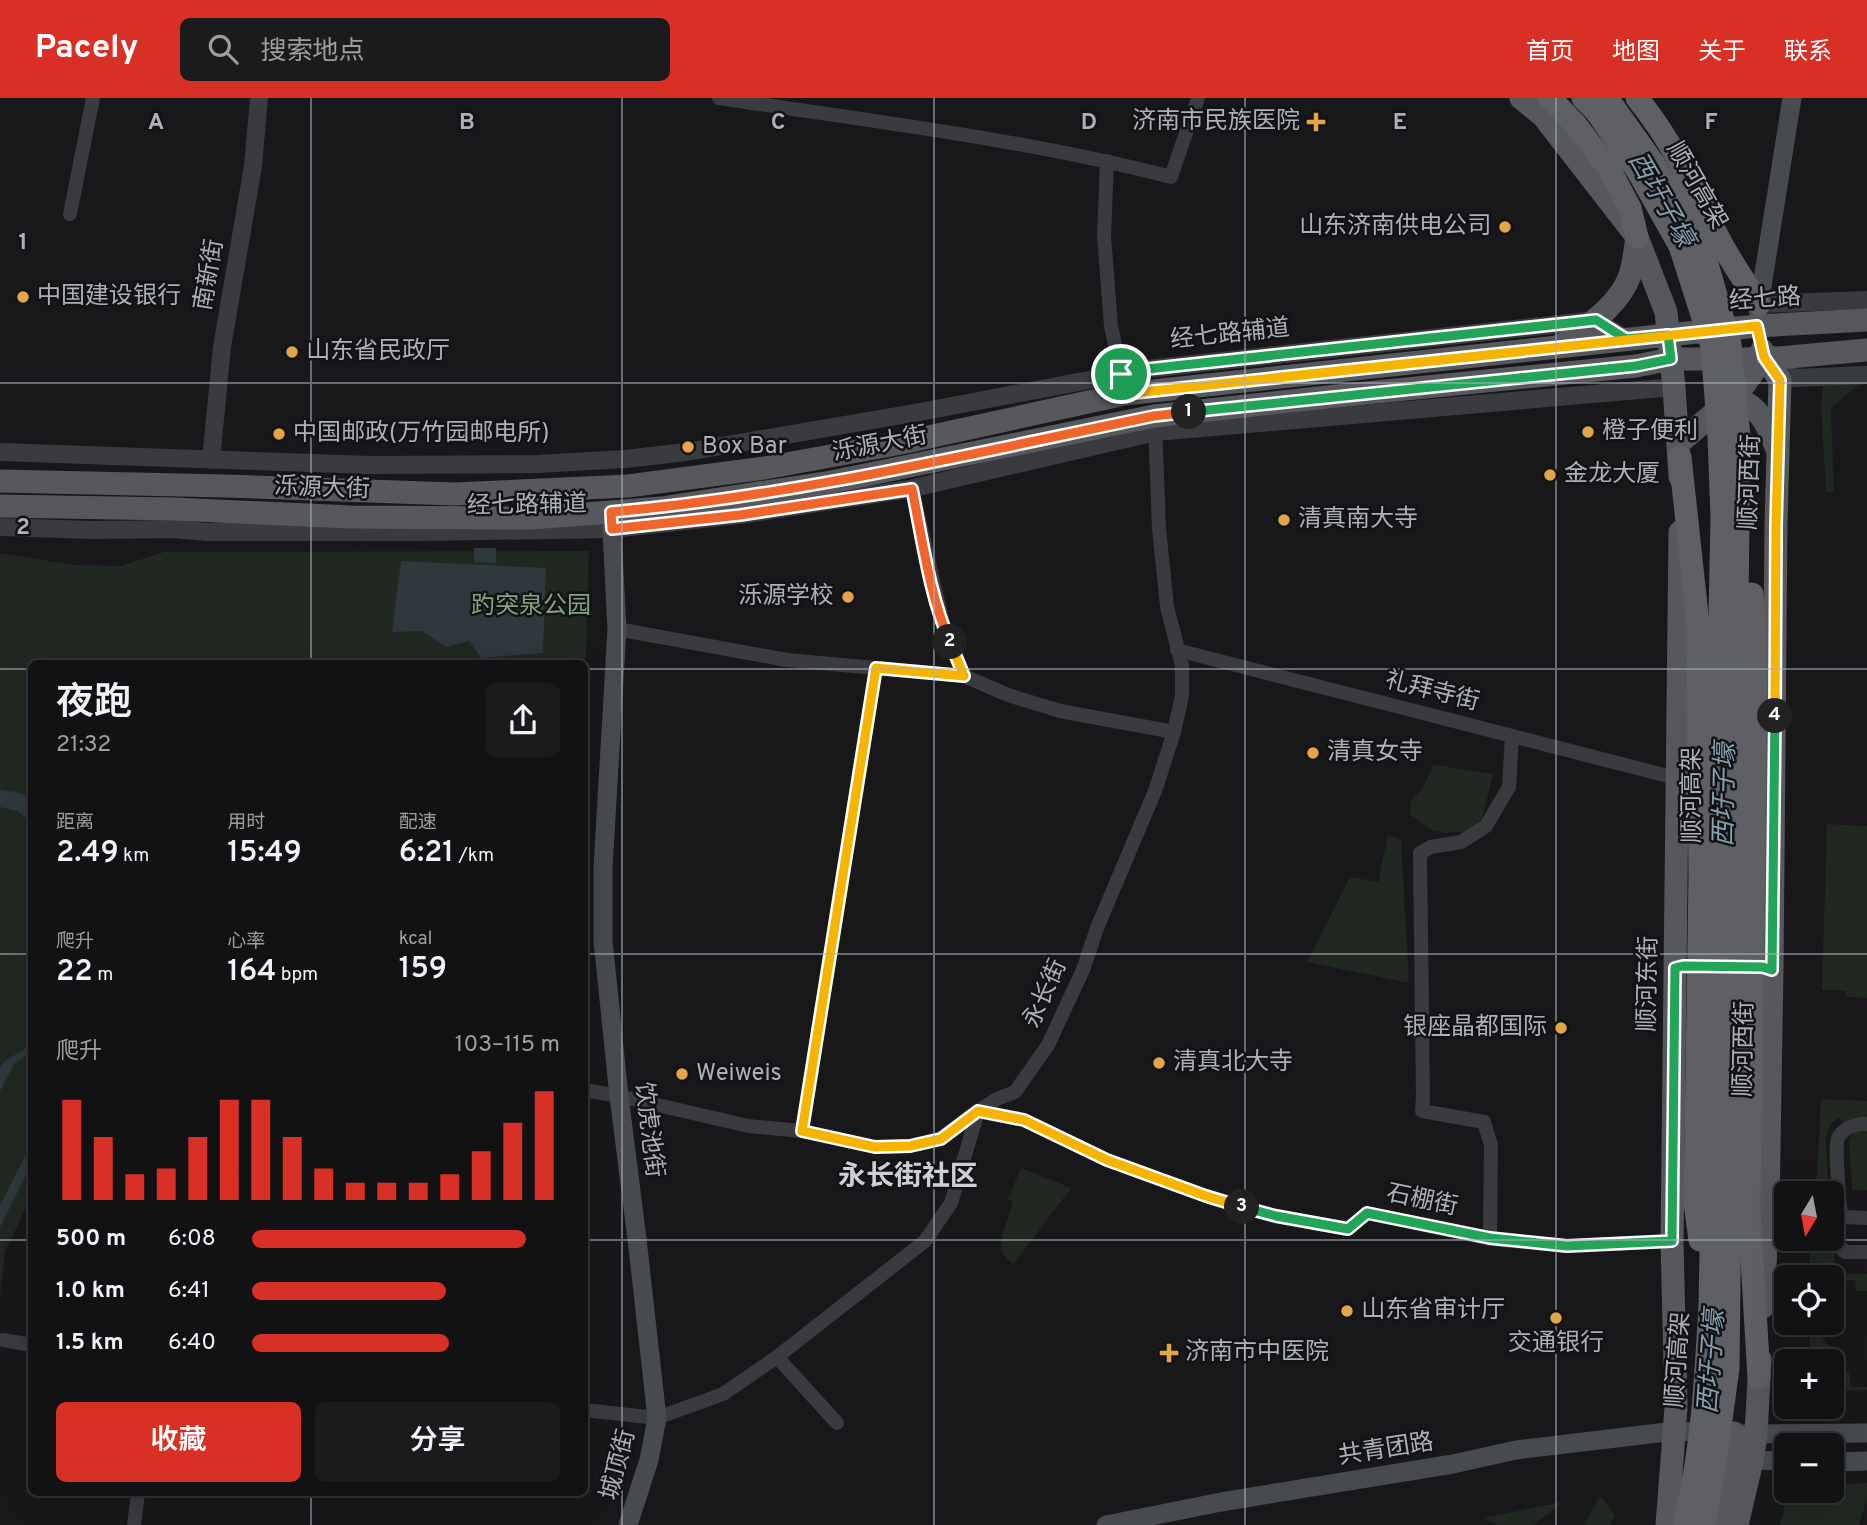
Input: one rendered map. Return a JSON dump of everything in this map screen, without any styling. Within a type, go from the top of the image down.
[{"type":"highway","points":[[1550,98],[1576,125],[1610,170],[1630,208],[1637,237]]},
{"type":"highway","name":"顺河高架","points":[[1583,98],[1596,111],[1639,173],[1680,246],[1712,346],[1719,436],[1722,518],[1720,802],[1710,1304],[1705,1391],[1684,1525]]},
{"type":"highway","name":"顺河高架","points":[[1607,98],[1654,164],[1701,243],[1730,344],[1739,436],[1728,1368],[1704,1525]]},
{"type":"highway","points":[[1637,98],[1663,132],[1690,179],[1721,242],[1752,319]]},
{"type":"highway","points":[[1739,436],[1756,650],[1749,1210],[1759,1377]]},
{"type":"highway","points":[[1679,450],[1698,624],[1700,878],[1695,1203],[1710,1304]]},
{"type":"main road","name":"顺河东街","points":[[1521,98],[1543,116],[1637,237],[1666,312],[1678,334],[1682,359],[1674,387],[1679,450],[1680,538],[1672,1241],[1685,1432],[1673,1457],[1667,1525]]},
{"type":"main road","points":[[1752,319],[1792,98]]},
{"type":"main road","points":[[1559,346],[1596,320],[1616,299],[1630,277],[1637,237]]},
{"type":"main road","name":"经七路","points":[[1678,334],[1752,319],[1867,320]]},
{"type":"main road","name":"顺河西街","points":[[1752,319],[1754,377],[1780,380],[1772,965],[1776,1181]]},
{"type":"main road","name":"泺源大街","points":[[0,481],[454,494],[628,486],[765,468],[901,443],[1123,384],[1678,334]]},
{"type":"main road","points":[[1679,450],[1706,420],[1754,377],[1867,350]]},
{"type":"main road","name":"泺源大街","points":[[0,506],[174,509],[351,517],[611,521],[661,508],[831,482],[1155,424],[1682,359],[1754,377]]},
{"type":"main road","points":[[1754,377],[1779,453]]},
{"type":"main road","name":"饮虎池街","points":[[611,521],[617,629],[603,868],[603,941],[657,1418]]},
{"type":"main road","points":[[1675,964],[1772,965]]},
{"type":"main road","name":"顺河西街","points":[[1719,1525],[1724,1459],[1739,1434],[1759,1377],[1774,1251]]},
{"type":"main road","name":"城顶街","points":[[628,1525],[649,1460],[657,1418]]},
{"type":"main road","name":"共青团路","points":[[1106,1525],[1221,1502],[1453,1464],[1516,1450],[1685,1432],[1867,1433]]},
{"type":"main road","points":[[1673,1457],[1774,1461]]},
{"type":"main road","name":"顺河西街","points":[[1724,1459],[1737,1525]]},
{"type":"main road","points":[[1844,1462],[1867,1461]]},
{"type":"street","points":[[70,214],[93,98]]},
{"type":"street","name":"南新街","points":[[211,460],[222,347],[253,166],[259,98]]},
{"type":"street","points":[[719,98],[1107,161],[1171,177],[1198,98]]},
{"type":"street","points":[[1107,161],[1104,236],[1111,326],[1123,384]]},
{"type":"street","points":[[1752,319],[1867,300]]},
{"type":"street","points":[[1596,320],[1626,339]]},
{"type":"street","name":"经七路辅道","points":[[0,452],[370,465],[538,464],[625,459],[686,452],[908,414],[1123,384],[1147,369],[1596,320]]},
{"type":"street","points":[[1754,377],[1867,375]]},
{"type":"street","name":"经七路辅道","points":[[0,527],[174,529],[207,532],[421,532],[740,515],[912,489],[1155,424],[1674,387]]},
{"type":"street","name":"永长街","points":[[588,1091],[748,1126],[802,1131],[875,1147],[910,1146],[941,1139],[978,1111],[1015,1091],[1048,1045],[1083,970],[1097,928],[1155,791],[1174,732],[1182,696],[1182,665],[1167,607],[1158,528],[1155,424]]},
{"type":"street","points":[[912,489],[944,628],[964,676]]},
{"type":"street","points":[[617,629],[787,660],[964,676],[1008,695],[1060,711],[1174,732]]},
{"type":"street","name":"礼拜寺街","points":[[1177,650],[1676,778]]},
{"type":"street","points":[[802,1131],[876,668]]},
{"type":"street","points":[[1490,1238],[1491,1145],[1484,1122],[1422,1111],[1420,853],[1431,847],[1461,842],[1486,826],[1509,787],[1512,736]]},
{"type":"street","points":[[588,1410],[657,1418],[723,1394],[777,1357],[925,1241],[951,1203],[978,1111]]},
{"type":"street","name":"石棚街","points":[[978,1111],[1024,1120],[1107,1160],[1206,1196],[1276,1216],[1348,1229],[1367,1213],[1490,1238],[1567,1246],[1672,1241]]},
{"type":"street","points":[[1837,1181],[1838,1139],[1844,1131],[1859,1123],[1867,1124]]},
{"type":"street","points":[[1844,1222],[1867,1218]]},
{"type":"street","points":[[1844,1251],[1867,1252]]},
{"type":"street","points":[[3,1340],[28,1345]]},
{"type":"street","points":[[777,1357],[837,1423]]},
{"type":"street","points":[[134,1525],[138,1496]]},
{"type":"green space","points":[[1867,380],[1867,384],[1858,385],[1831,408],[1834,492],[1826,493],[1821,405],[1823,386]]},
{"type":"green space","name":"趵突泉公园","points":[[589,551],[586,659],[28,660],[28,1203],[5,1252],[0,1297],[0,553],[75,565],[121,566],[164,552]]},
{"type":"green space","points":[[1433,765],[1493,774],[1482,819],[1469,831],[1433,831],[1410,814],[1411,800],[1423,788]]},
{"type":"green space","points":[[1827,824],[1867,826],[1867,998],[1846,997],[1846,991],[1822,990]]},
{"type":"green space","points":[[1388,835],[1401,840],[1409,983],[1307,962],[1350,877],[1378,882]]},
{"type":"green space","points":[[1821,1099],[1867,1101],[1867,1118],[1855,1118],[1844,1123],[1838,1117],[1830,1125],[1826,1138],[1828,1181],[1817,1181]]},
{"type":"green space","points":[[1859,1129],[1867,1131],[1867,1190],[1852,1190],[1849,1140]]},
{"type":"green space","points":[[1021,1168],[1071,1188],[1013,1265],[1001,1252],[1002,1235],[1013,1202],[1008,1199]]},
{"type":"green space","points":[[1810,1251],[1835,1251],[1834,1265],[1810,1265]]},
{"type":"green space","points":[[1844,1273],[1867,1274],[1867,1291],[1856,1291],[1855,1280],[1844,1280]]},
{"type":"green space","points":[[1810,1335],[1823,1335],[1823,1340],[1834,1349],[1810,1349]]},
{"type":"green space","points":[[1849,1371],[1851,1387],[1867,1387],[1867,1390],[1844,1391],[1844,1374]]},
{"type":"green space","points":[[1867,1483],[1867,1499],[1859,1525],[1780,1525],[1785,1503],[1844,1503],[1844,1484]]},
{"type":"green space","points":[[1600,1496],[1615,1515],[1609,1525],[1584,1525]]},
{"type":"green space","points":[[1563,1502],[1533,1525],[1499,1525],[1483,1518]]},
{"type":"shaded area","points":[[474,548],[496,548],[496,563],[474,562]]},
{"type":"shaded area","points":[[401,561],[546,568],[543,653],[481,658],[469,641],[446,647],[422,631],[392,632]]},
{"type":"shaded area","points":[[0,790],[28,796],[28,820],[17,811],[0,807]]},
{"type":"shaded area","points":[[28,1047],[28,1054],[14,1064],[0,1091],[0,1067]]},
{"type":"shaded area","points":[[28,1151],[28,1171],[0,1227],[0,1205]]},
{"type":"place","name":"济南市民族医院","points":[[1316,122]]},
{"type":"place","name":"山东济南供电公司","points":[[1505,227]]},
{"type":"place","name":"中国建设银行","points":[[23,297]]},
{"type":"place","name":"山东省民政厅","points":[[292,352]]},
{"type":"place","name":"橙子便利","points":[[1588,432]]},
{"type":"place","name":"中国邮政(万竹园邮电所)","points":[[279,434]]},
{"type":"place","name":"Box Bar","points":[[688,447]]},
{"type":"place","name":"金龙大厦","points":[[1550,475]]},
{"type":"place","name":"清真南大寺","points":[[1284,520]]},
{"type":"place","name":"泺源学校","points":[[848,597]]},
{"type":"place","name":"清真女寺","points":[[1313,753]]},
{"type":"place","name":"银座晶都国际","points":[[1561,1028]]},
{"type":"place","name":"清真北大寺","points":[[1159,1063]]},
{"type":"place","name":"Weiweis","points":[[682,1074]]},
{"type":"place","name":"山东省审计厅","points":[[1347,1311]]},
{"type":"place","name":"交通银行","points":[[1556,1318]]},
{"type":"place","name":"济南市中医院","points":[[1169,1353]]},
{"type":"district","name":"永长街社区","points":[[908,1178]]},
{"type":"route","points":[[1121,374],[1125,394],[1626,339],[1757,326],[1764,357],[1780,380],[1772,970],[1763,967],[1675,968],[1672,1241],[1567,1246],[1490,1238],[1367,1213],[1348,1229],[1276,1216],[1206,1196],[1107,1160],[1024,1120],[978,1111],[941,1139],[910,1146],[875,1147],[802,1131],[876,668],[964,676],[944,628],[912,489],[740,515],[612,529],[611,512],[661,508],[831,482],[1154,416],[1636,366],[1671,359],[1668,335],[1626,339],[1596,320],[1463,333],[1121,374]]},
{"type":"water label","name":"西圩子壕","points":[[1660,200]]},
{"type":"water label","name":"西圩子壕","points":[[1726,795]]},
{"type":"water label","name":"西圩子壕","points":[[1713,1362]]}]
